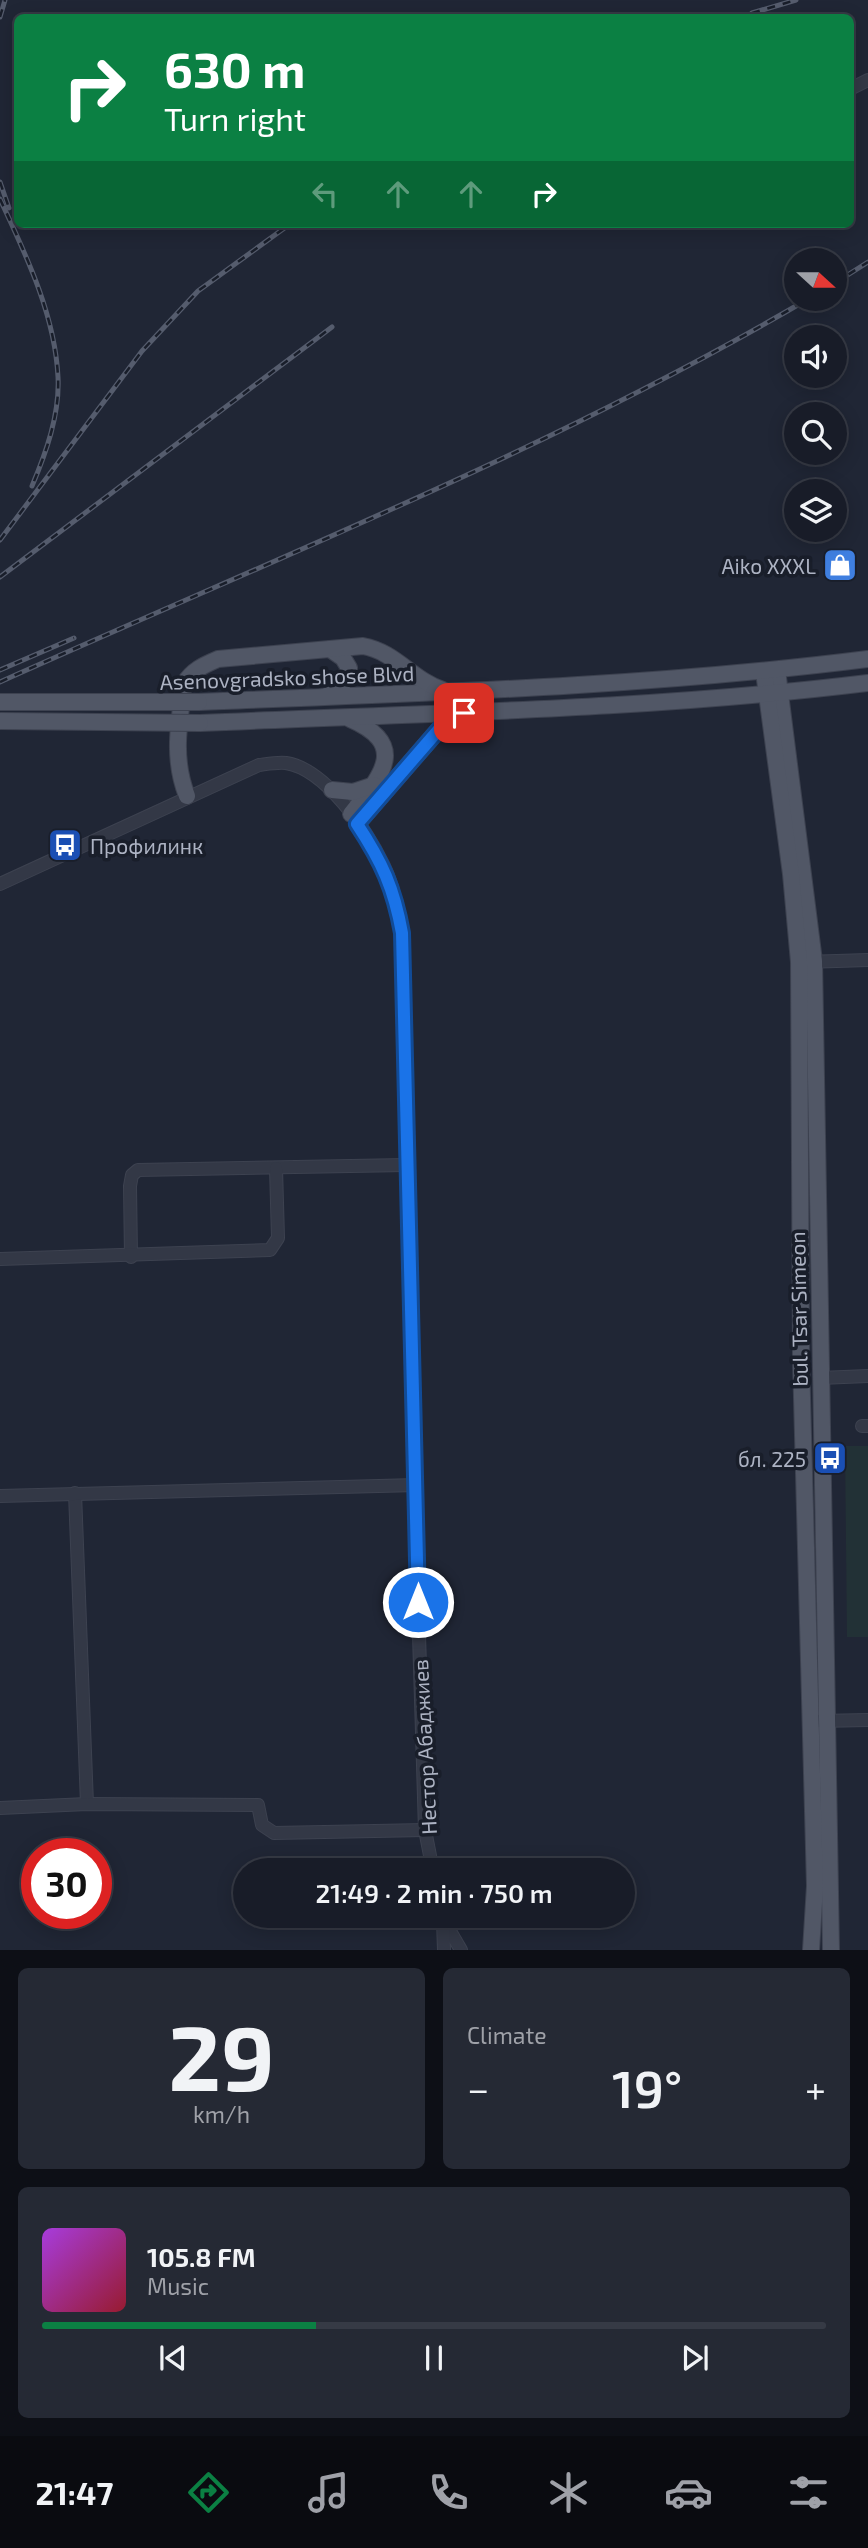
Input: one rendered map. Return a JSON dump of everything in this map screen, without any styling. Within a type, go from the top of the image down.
[{"type":"main road","points":[[187,796],[180,779],[176,744],[184,684],[189,676],[218,659],[363,646],[381,649],[417,679],[452,693]]},
{"type":"main road","points":[[322,697],[340,690],[349,668],[343,658],[330,649]]},
{"type":"main road","name":"Asenovgradsko shose Blvd","points":[[0,702],[199,702],[452,693],[771,671],[868,659]]},
{"type":"main road","name":"bul. Tsar Simeon","points":[[771,671],[791,874],[807,962],[820,1378],[819,1721],[816,1886],[811,1950]]},
{"type":"main road","name":"Asenovgradsko shose Blvd","points":[[0,721],[200,723],[464,713],[774,694],[868,683]]},
{"type":"main road","points":[[354,819],[441,727],[464,713]]},
{"type":"main road","points":[[345,716],[371,728],[384,742],[386,756],[374,785],[354,819]]},
{"type":"main road","points":[[332,790],[353,792],[374,785]]},
{"type":"main road","name":"bul. Tsar Simeon","points":[[807,962],[801,1360],[831,1950]]},
{"type":"street","name":"Нестор Абаджиев","points":[[0,884],[259,765],[287,763],[314,775],[332,790],[384,865],[396,898],[402,933],[425,1830],[430,1858]]},
{"type":"street","points":[[807,962],[868,960]]},
{"type":"street","points":[[131,1257],[130,1186],[131,1175],[138,1170],[406,1165]]},
{"type":"street","points":[[0,1259],[131,1257],[270,1250],[278,1238],[276,1168]]},
{"type":"street","points":[[820,1378],[868,1376]]},
{"type":"street","points":[[0,1496],[417,1485]]},
{"type":"street","points":[[75,1493],[87,1804]]},
{"type":"street","points":[[819,1721],[868,1720]]},
{"type":"street","points":[[0,1808],[87,1804],[258,1805],[262,1825],[274,1833],[425,1830]]},
{"type":"street","points":[[443,1928],[444,1950]]},
{"type":"street","points":[[448,1928],[461,1950]]},
{"type":"shaded area","points":[[845,1446],[868,1446],[868,1637],[847,1637]]},
{"type":"railway","points":[[0,17],[5,0]]},
{"type":"railway","points":[[752,13],[796,0]]},
{"type":"railway","points":[[0,182],[9,208]]},
{"type":"railway","points":[[0,199],[38,286],[56,354],[57,405],[47,447],[32,486]]},
{"type":"railway","points":[[0,540],[142,351],[198,291],[285,228]]},
{"type":"railway","points":[[847,275],[868,262]]},
{"type":"railway","points":[[0,682],[511,454],[711,354],[785,312]]},
{"type":"railway","points":[[0,577],[332,327]]},
{"type":"railway","points":[[0,670],[74,638]]},
{"type":"place","name":"Aiko XXXL","points":[[840,565]]},
{"type":"place","name":"Профилинк","points":[[65,845]]},
{"type":"place","name":"бл. 225","points":[[830,1458]]},
{"type":"route","points":[[418,1602],[417,1466],[406,1165],[402,933],[396,898],[384,865],[357,824],[441,727],[464,713]]}]
